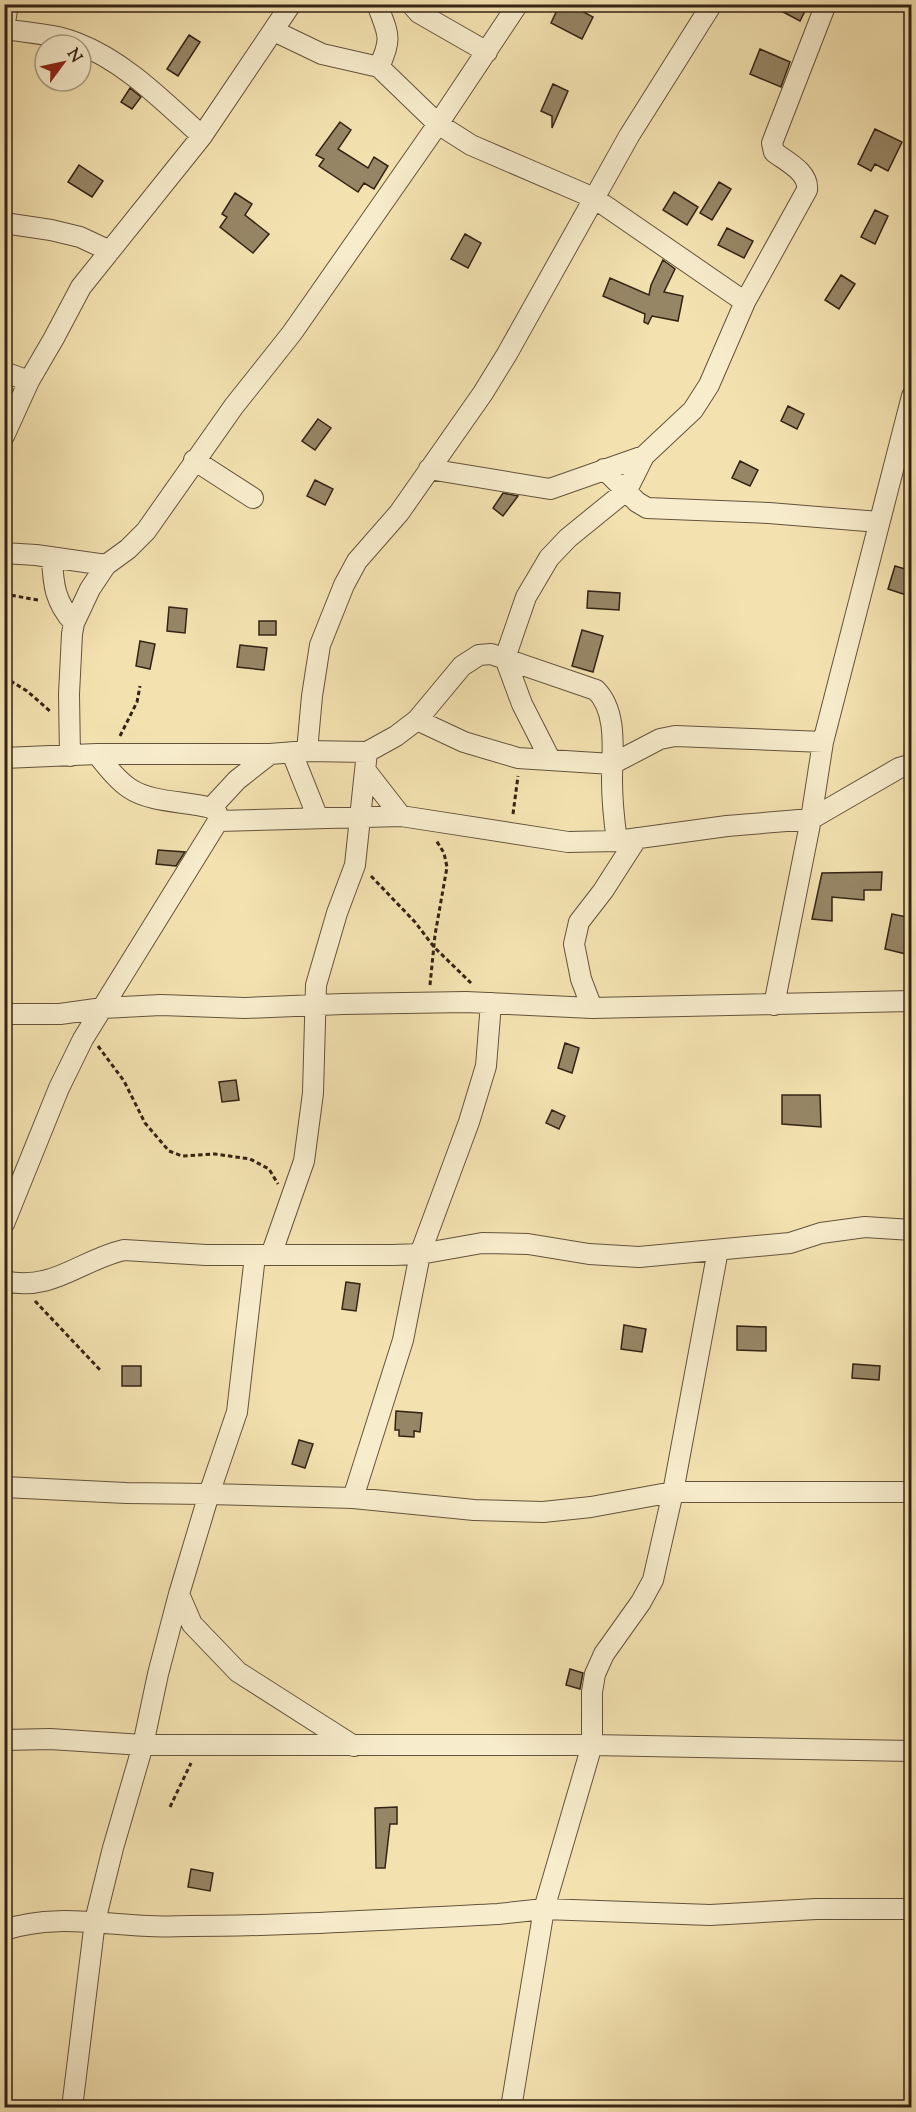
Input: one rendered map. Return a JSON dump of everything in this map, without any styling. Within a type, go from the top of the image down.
[{"type":"street","points":[[8,4],[4,29],[75,42],[104,55],[133,76],[202,136]]},
{"type":"street","points":[[4,436],[29,381],[81,287],[202,136],[291,4]]},
{"type":"street","points":[[377,4],[388,35],[388,48],[379,67]]},
{"type":"street","points":[[411,4],[419,13],[487,52]]},
{"type":"street","points":[[70,756],[71,651],[74,623],[90,589],[106,565],[128,549],[146,531],[194,460],[292,333],[438,124],[518,4]]},
{"type":"street","points":[[318,818],[299,752],[312,696],[320,645],[344,585],[357,561],[399,513],[483,393],[629,136],[712,4]]},
{"type":"street","points":[[550,759],[522,704],[505,658],[526,597],[549,558],[568,538],[627,490],[644,456],[693,410],[709,385],[746,302],[807,190],[808,183],[803,174],[774,152],[772,143],[826,4]]},
{"type":"street","points":[[274,31],[322,54],[379,67],[438,124],[471,144],[594,198],[746,302]]},
{"type":"street","points":[[4,223],[80,237],[110,251]]},
{"type":"street","points":[[4,372],[29,381]]},
{"type":"street","points":[[774,1005],[811,819],[823,742],[912,396]]},
{"type":"street","points":[[429,470],[550,489],[644,456]]},
{"type":"street","points":[[194,460],[253,498]]},
{"type":"street","points":[[604,469],[637,502],[647,508],[769,513],[879,522]]},
{"type":"street","points":[[4,553],[106,565]]},
{"type":"street","points":[[52,557],[53,579],[58,602],[74,623]]},
{"type":"street","points":[[72,2108],[95,1921],[116,1837],[143,1745],[178,1594],[237,1412],[263,1256],[290,1201],[304,1161],[313,1093],[316,985],[337,913],[355,865],[367,761],[417,720],[462,666],[479,656],[491,654],[505,658],[596,690],[603,697],[609,712],[612,736],[614,816],[627,839]]},
{"type":"street","points":[[417,720],[464,742],[518,758],[612,764],[660,739],[675,736],[823,742]]},
{"type":"street","points":[[4,758],[102,754],[299,752],[367,761]]},
{"type":"street","points":[[102,754],[111,772],[130,789],[153,798],[215,814],[318,818],[401,816],[568,842],[627,839],[727,826],[811,819],[891,773],[912,764]]},
{"type":"street","points":[[4,1224],[59,1088],[85,1036],[237,780],[270,754]]},
{"type":"street","points":[[367,761],[401,816]]},
{"type":"street","points":[[592,1008],[581,979],[574,944],[579,922],[603,891],[627,839]]},
{"type":"street","points":[[4,1014],[60,1014],[103,1008],[161,1005],[245,1008],[491,1003],[592,1008],[912,1001]]},
{"type":"street","points":[[353,1498],[403,1340],[420,1254],[469,1122],[486,1066],[491,1003]]},
{"type":"street","points":[[60,1014],[85,1036]]},
{"type":"street","points":[[10,1282],[43,1283],[75,1271],[111,1253],[124,1250],[263,1256],[420,1254],[482,1243],[528,1244],[589,1254],[639,1257],[790,1243],[821,1233],[865,1227],[912,1230]]},
{"type":"street","points":[[511,2108],[544,1910],[592,1745],[592,1692],[595,1674],[604,1654],[641,1602],[653,1580],[673,1492],[718,1250]]},
{"type":"street","points":[[4,1487],[126,1493],[353,1498],[474,1510],[543,1512],[591,1507],[673,1492],[912,1492]]},
{"type":"street","points":[[178,1594],[192,1624],[238,1672],[354,1746]]},
{"type":"street","points":[[4,1740],[50,1739],[143,1745],[592,1745],[912,1751]]},
{"type":"street","points":[[4,1930],[21,1925],[60,1920],[149,1926],[214,1926],[544,1910],[710,1915],[816,1910],[912,1909]]},
{"type":"path","points":[[4,594],[58,602]]},
{"type":"path","points":[[4,677],[27,691],[70,729]]},
{"type":"path","points":[[102,754],[129,720],[137,702],[140,686]]},
{"type":"path","points":[[510,834],[517,788],[518,758]]},
{"type":"path","points":[[425,820],[444,853],[447,867],[434,947],[429,1003]]},
{"type":"path","points":[[355,865],[375,879],[415,922],[434,947],[491,1003]]},
{"type":"path","points":[[85,1036],[104,1052],[124,1081],[145,1123],[169,1151],[182,1156],[215,1154],[250,1160],[269,1169],[290,1201]]},
{"type":"path","points":[[10,1282],[102,1372]]},
{"type":"path","points":[[170,1807],[200,1745]]},
{"type":"building","points":[[560,4],[569,4],[593,17],[582,39],[551,23]]},
{"type":"building","points":[[768,4],[798,4],[806,9],[800,21]]},
{"type":"building","points":[[189,35],[200,42],[178,76],[167,69]]},
{"type":"building","points":[[760,49],[790,62],[781,87],[750,74]]},
{"type":"building","points":[[553,84],[568,91],[552,128],[552,116],[541,111]]},
{"type":"building","points":[[130,88],[141,97],[132,109],[121,102]]},
{"type":"building","points":[[340,122],[351,130],[338,149],[368,168],[374,157],[388,166],[374,189],[364,183],[358,192],[319,166],[324,159],[316,155]]},
{"type":"building","points":[[875,129],[902,142],[888,171],[875,164],[871,171],[858,164]]},
{"type":"building","points":[[79,165],[103,181],[92,197],[68,182]]},
{"type":"building","points":[[719,182],[731,189],[712,220],[700,213]]},
{"type":"building","points":[[674,192],[698,207],[687,225],[663,210]]},
{"type":"building","points":[[235,193],[252,204],[245,215],[269,234],[253,253],[220,227],[227,217],[222,214]]},
{"type":"building","points":[[875,210],[888,216],[875,244],[861,237]]},
{"type":"building","points":[[727,228],[753,241],[744,258],[718,245]]},
{"type":"building","points":[[465,234],[481,243],[468,268],[451,259]]},
{"type":"building","points":[[663,260],[675,269],[664,292],[683,296],[678,321],[652,316],[648,324],[644,322],[645,314],[603,296],[610,278],[649,295],[651,285]]},
{"type":"building","points":[[841,275],[855,284],[839,309],[825,300]]},
{"type":"building","points":[[788,406],[804,414],[797,429],[781,421]]},
{"type":"building","points":[[318,419],[331,428],[315,450],[302,441]]},
{"type":"building","points":[[740,461],[758,470],[750,486],[732,478]]},
{"type":"building","points":[[315,480],[333,489],[325,505],[307,496]]},
{"type":"building","points":[[503,493],[518,496],[503,516],[493,508]]},
{"type":"building","points":[[895,566],[912,571],[912,597],[888,589]]},
{"type":"building","points":[[588,591],[620,593],[619,610],[587,608]]},
{"type":"building","points":[[169,607],[187,609],[185,633],[167,631]]},
{"type":"building","points":[[259,621],[276,621],[276,635],[259,635]]},
{"type":"building","points":[[582,630],[603,636],[593,672],[572,666]]},
{"type":"building","points":[[140,641],[155,644],[150,669],[136,666]]},
{"type":"building","points":[[240,645],[267,648],[264,670],[237,667]]},
{"type":"building","points":[[158,850],[185,852],[176,866],[156,864]]},
{"type":"building","points":[[882,872],[881,890],[864,890],[864,900],[832,897],[832,921],[812,919],[822,873]]},
{"type":"building","points":[[892,914],[912,918],[906,954],[885,949]]},
{"type":"building","points":[[565,1043],[579,1048],[572,1073],[558,1068]]},
{"type":"building","points":[[236,1080],[239,1100],[222,1102],[219,1082]]},
{"type":"building","points":[[782,1095],[820,1095],[821,1127],[782,1124]]},
{"type":"building","points":[[552,1110],[565,1116],[559,1129],[546,1123]]},
{"type":"building","points":[[346,1282],[360,1284],[356,1311],[342,1309]]},
{"type":"building","points":[[624,1325],[646,1329],[642,1352],[621,1349]]},
{"type":"building","points":[[737,1326],[766,1327],[766,1351],[737,1350]]},
{"type":"building","points":[[853,1364],[880,1366],[879,1380],[852,1378]]},
{"type":"building","points":[[122,1366],[141,1366],[141,1386],[122,1386]]},
{"type":"building","points":[[396,1411],[422,1413],[420,1432],[414,1431],[414,1437],[399,1436],[399,1430],[395,1430]]},
{"type":"building","points":[[299,1440],[313,1444],[305,1468],[292,1464]]},
{"type":"building","points":[[570,1669],[583,1673],[580,1689],[566,1685]]},
{"type":"building","points":[[397,1807],[397,1824],[390,1824],[385,1868],[376,1868],[375,1808]]},
{"type":"building","points":[[191,1869],[213,1873],[210,1891],[188,1887]]}]
